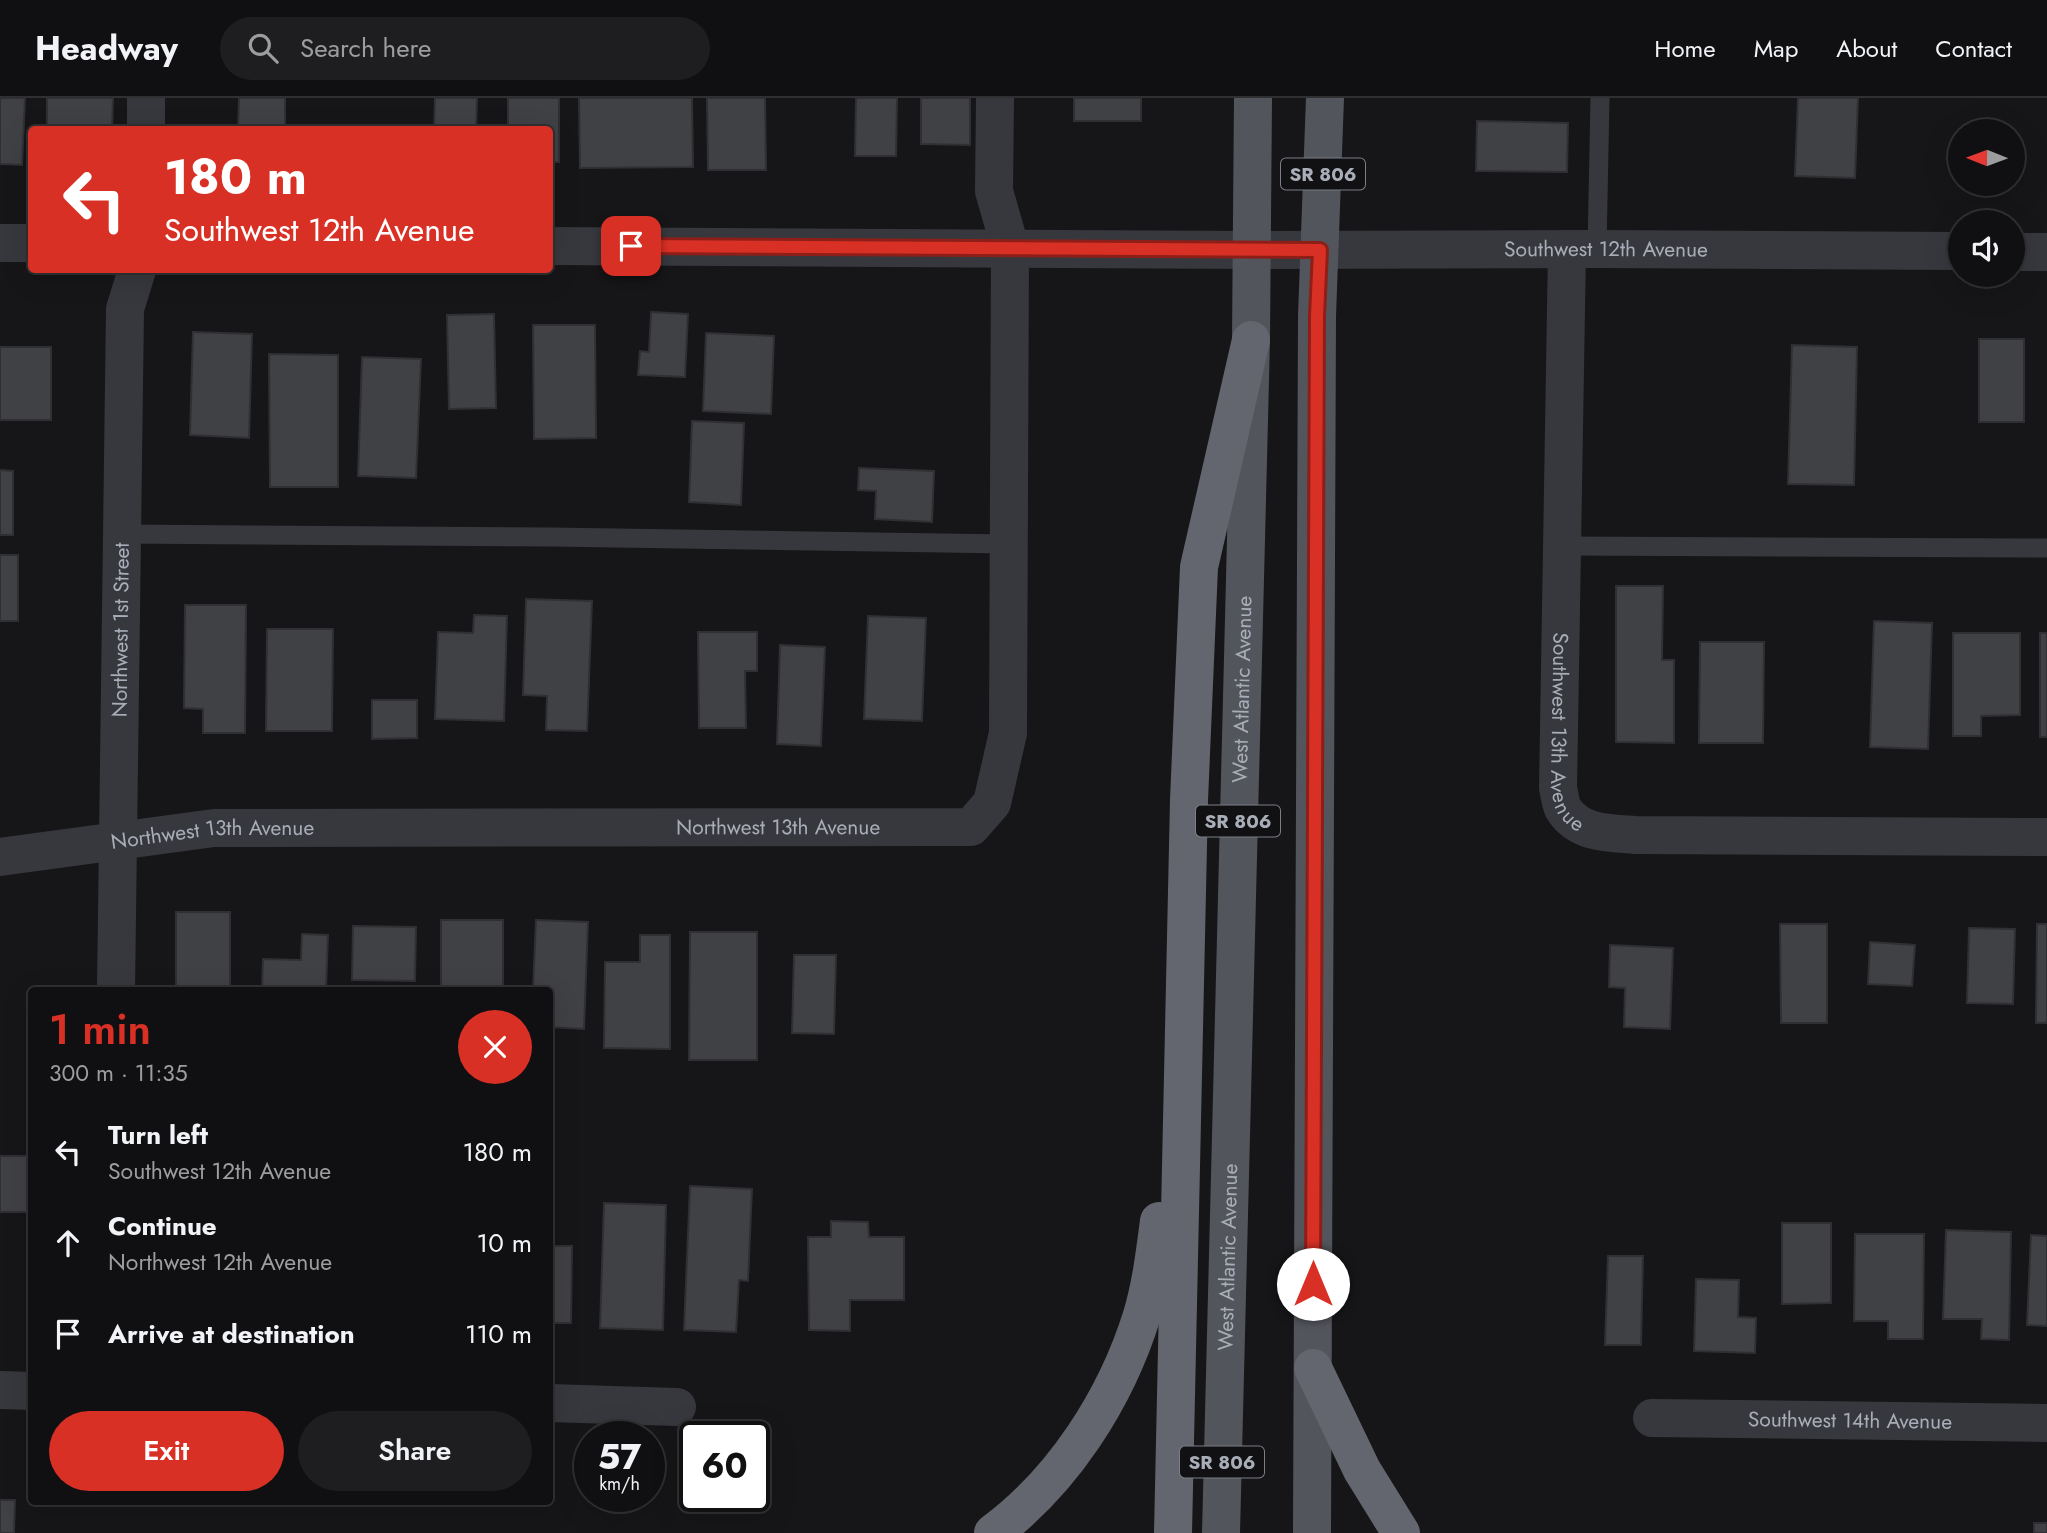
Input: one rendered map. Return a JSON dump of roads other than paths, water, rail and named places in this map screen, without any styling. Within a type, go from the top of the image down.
[{"type":"highway","points":[[1173,1533],[1189,800],[1199,568],[1251,340]]},
{"type":"highway","points":[[993,1533],[1045,1486],[1073,1451],[1117,1377],[1135,1337],[1153,1262],[1184,1013]]},
{"type":"highway","points":[[1312,1368],[1376,1494],[1401,1533]]},
{"type":"main road","name":"West Atlantic Avenue","points":[[1221,1533],[1251,340],[1253,98]]},
{"type":"main road","name":"SR 806","points":[[1312,1533],[1317,329],[1325,98]]},
{"type":"street","points":[[146,98],[146,126]]},
{"type":"street","name":"Northwest 13th Avenue","points":[[0,857],[214,828],[971,827],[992,803],[1008,733],[1010,247],[994,191],[995,98]]},
{"type":"street","points":[[0,243],[28,243]]},
{"type":"street","name":"Southwest 12th Avenue","points":[[553,246],[1948,251]]},
{"type":"street","name":"Southwest 13th Avenue","points":[[1582,249],[1562,546],[1558,788],[1563,809],[1577,823],[1597,832],[1635,835],[2047,837]]},
{"type":"street","points":[[2025,252],[2047,252]]},
{"type":"street","name":"Northwest 1st Street","points":[[116,987],[125,309],[136,273]]},
{"type":"street","points":[[0,1390],[28,1391]]},
{"type":"street","points":[[553,1403],[677,1407]]},
{"type":"street","name":"Southwest 14th Avenue","points":[[1652,1418],[2047,1423]]},
{"type":"lane","points":[[1582,249],[1600,98]]},
{"type":"lane","points":[[123,534],[536,536],[1009,544]]},
{"type":"lane","points":[[1562,546],[2047,548]]}]
